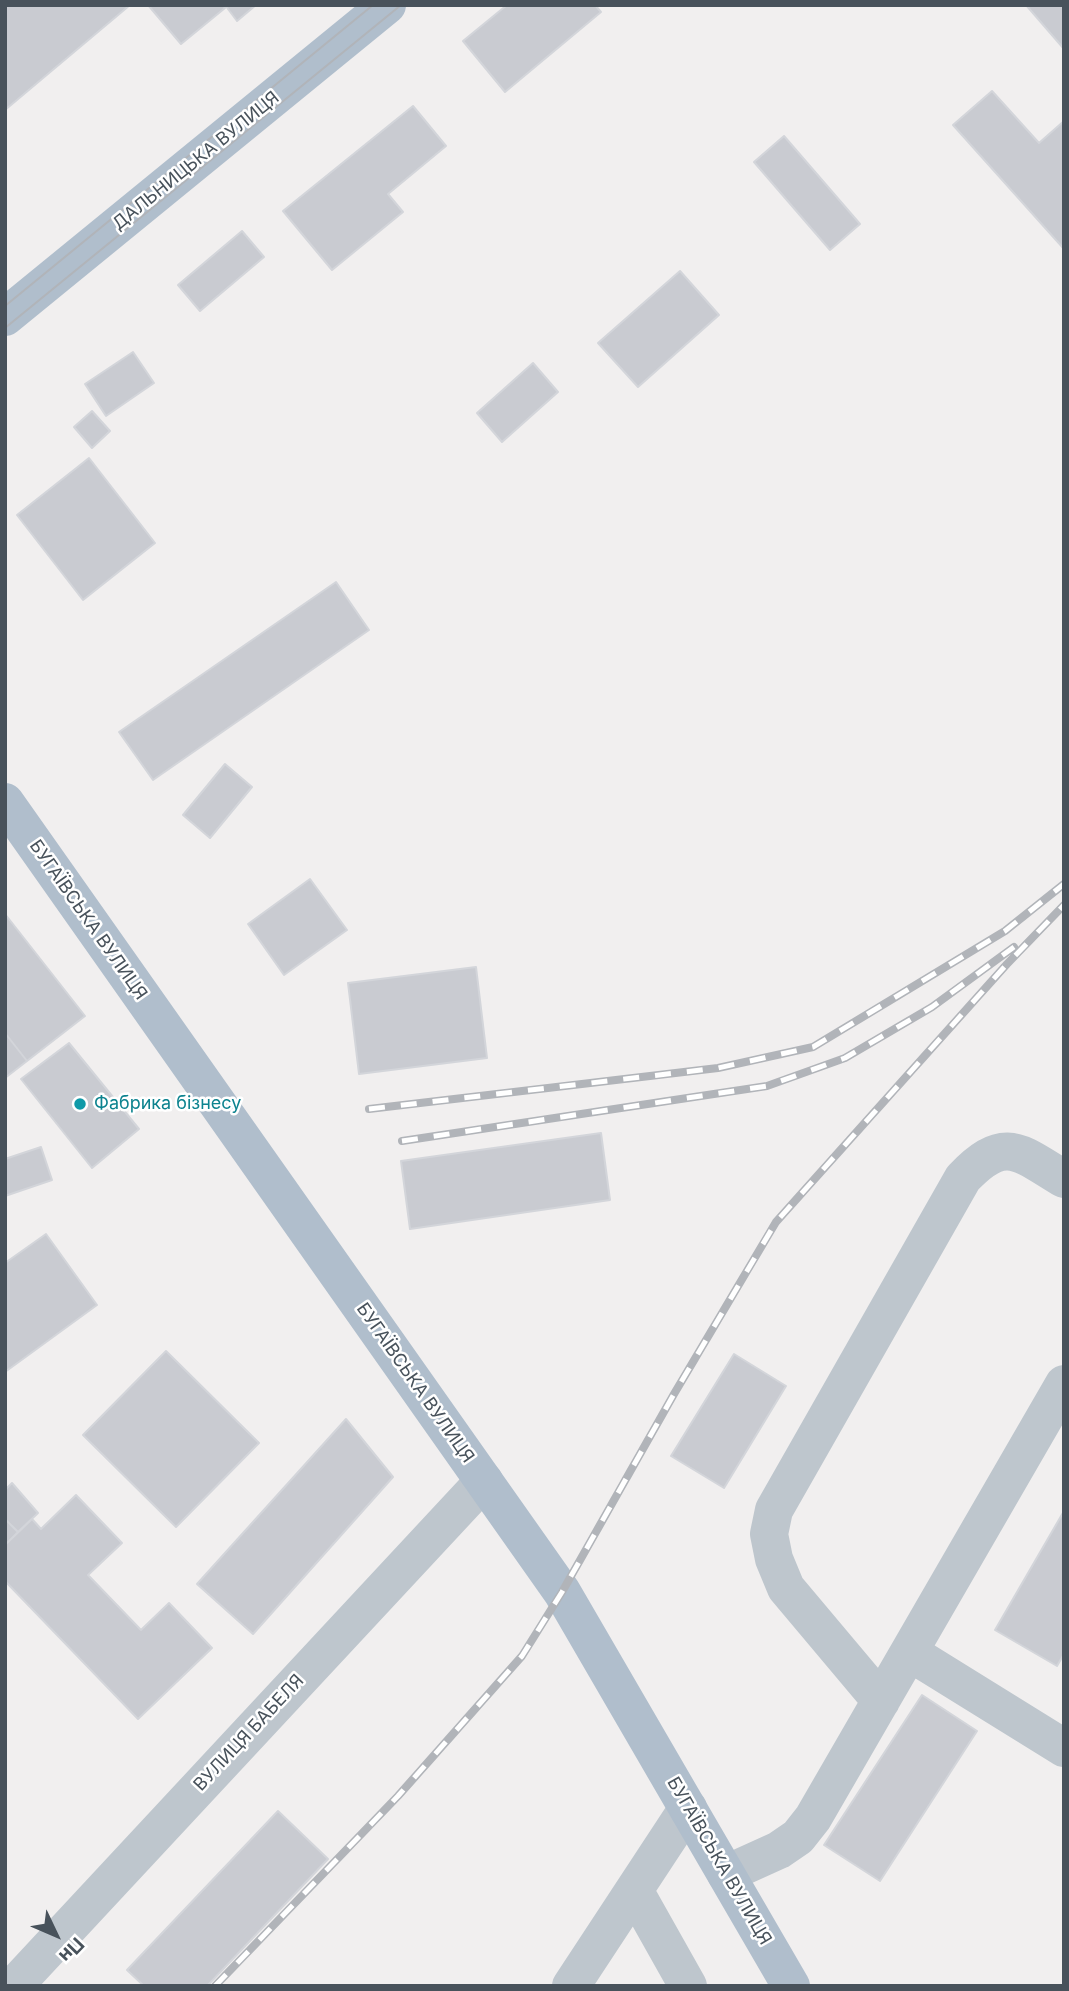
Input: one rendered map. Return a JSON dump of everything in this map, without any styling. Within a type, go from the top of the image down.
[{"type":"main road","name":"ДАЛЬНИЦЬКА ВУЛИЦЯ","points":[[5,317],[387,5]]},
{"type":"main road","name":"БУГАЇВСЬКА ВУЛИЦЯ","points":[[5,802],[562,1592],[791,1986]]},
{"type":"street","points":[[881,1701],[786,1588],[774,1559],[769,1534],[774,1510],[963,1178],[979,1161],[1001,1151],[1020,1153],[1064,1179]]},
{"type":"street","points":[[726,1874],[779,1850],[798,1837],[813,1818],[1064,1384]]},
{"type":"street","name":"ВУЛИЦЯ БАБЕЛЯ","points":[[14,1986],[484,1481]]},
{"type":"street","points":[[909,1652],[1064,1748]]},
{"type":"street","points":[[571,1986],[688,1808]]},
{"type":"street","points":[[634,1890],[688,1986]]},
{"type":"building","points":[[5,5],[130,5],[5,110]]},
{"type":"building","points":[[148,5],[223,5],[225,8],[181,44]]},
{"type":"building","points":[[225,5],[256,5],[237,21]]},
{"type":"building","points":[[507,5],[595,5],[601,12],[505,92],[463,41]]},
{"type":"building","points":[[1026,5],[1064,5],[1064,49]]},
{"type":"building","points":[[992,91],[1039,143],[1064,121],[1064,249],[953,125]]},
{"type":"building","points":[[413,106],[446,146],[388,194],[403,212],[332,270],[283,211]]},
{"type":"building","points":[[784,136],[860,224],[830,250],[754,162]]},
{"type":"building","points":[[242,231],[264,257],[200,311],[178,285]]},
{"type":"building","points":[[680,271],[719,315],[638,387],[598,343]]},
{"type":"building","points":[[133,352],[154,383],[106,416],[85,384]]},
{"type":"building","points":[[533,363],[558,392],[502,442],[477,413]]},
{"type":"building","points":[[92,411],[110,431],[92,448],[74,427]]},
{"type":"building","points":[[89,458],[155,543],[83,600],[17,515]]},
{"type":"building","points":[[336,582],[369,630],[153,780],[119,732]]},
{"type":"building","points":[[225,764],[252,787],[210,838],[183,815]]},
{"type":"building","points":[[310,879],[347,930],[284,975],[248,924]]},
{"type":"building","points":[[5,914],[85,1016],[27,1061],[5,1033]]},
{"type":"building","points":[[476,967],[487,1058],[359,1074],[348,983]]},
{"type":"building","points":[[5,1033],[27,1061],[5,1078]]},
{"type":"building","name":"Фабрика бізнесу","points":[[69,1043],[139,1129],[92,1168],[21,1079]]},
{"type":"building","points":[[601,1133],[610,1200],[410,1229],[401,1161]]},
{"type":"building","points":[[41,1147],[52,1180],[5,1196],[5,1159]]},
{"type":"building","points":[[46,1234],[97,1305],[5,1372],[5,1263]]},
{"type":"building","points":[[166,1351],[259,1443],[176,1527],[83,1435]]},
{"type":"building","points":[[734,1354],[786,1386],[724,1488],[671,1456]]},
{"type":"building","points":[[346,1419],[393,1477],[253,1634],[197,1584]]},
{"type":"building","points":[[12,1483],[38,1513],[18,1532],[5,1519],[5,1490]]},
{"type":"building","points":[[76,1495],[122,1543],[88,1575],[141,1630],[169,1603],[212,1648],[138,1719],[5,1581],[5,1545],[32,1519],[41,1529]]},
{"type":"building","points":[[1064,1511],[1064,1654],[1057,1666],[995,1630]]},
{"type":"building","points":[[5,1519],[18,1532],[5,1545]]},
{"type":"building","points":[[922,1695],[977,1731],[880,1881],[824,1845]]},
{"type":"building","points":[[278,1811],[328,1859],[207,1986],[144,1986],[127,1970]]},
{"type":"tram line","points":[[5,306],[373,5]]},
{"type":"tram line","points":[[5,328],[401,5]]},
{"type":"railway","points":[[369,1109],[718,1068],[813,1047],[1005,931],[1064,884]]},
{"type":"railway","points":[[215,1986],[398,1796],[522,1656],[562,1592],[674,1394],[776,1222],[1007,964],[1064,905]]},
{"type":"railway","points":[[402,1141],[767,1086],[845,1058],[932,1007],[1014,947]]},
{"type":"place","name":"Фабрика бізнесу","points":[[80,1104]]}]
